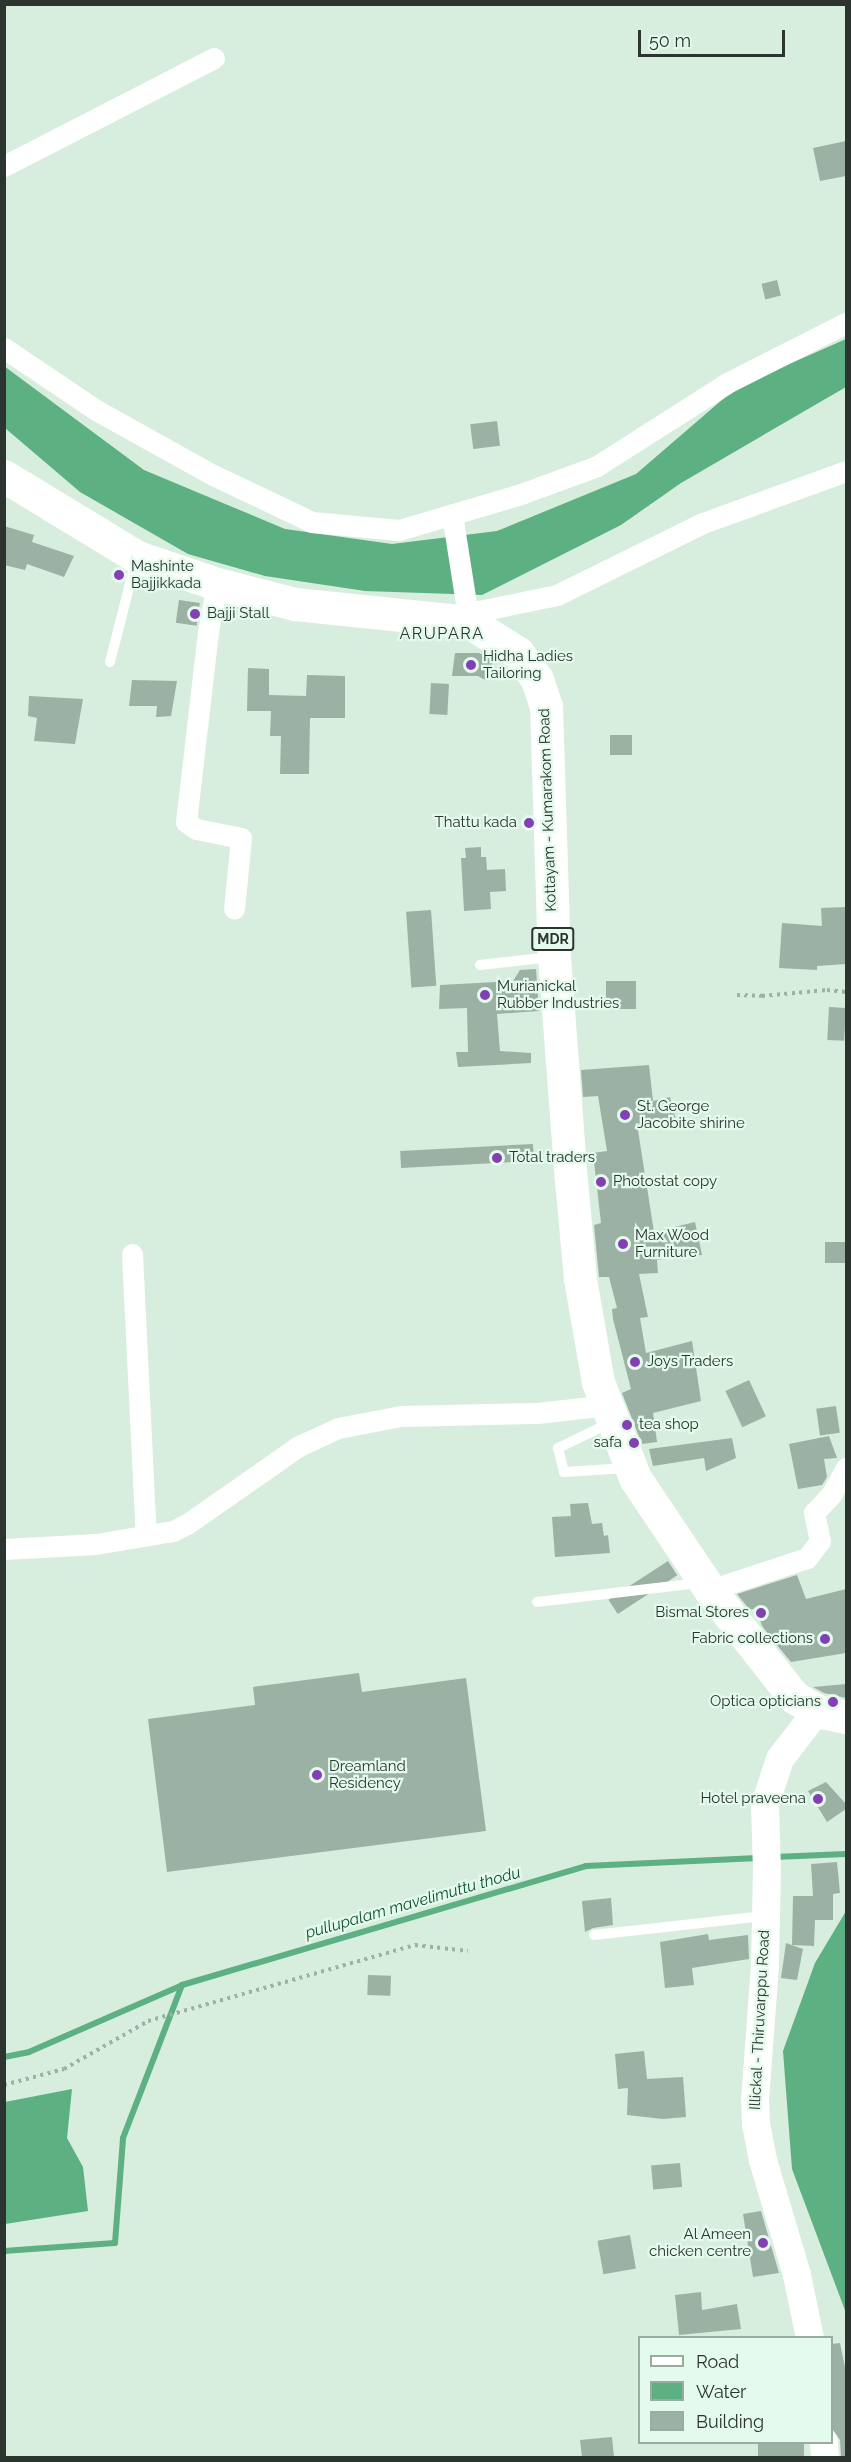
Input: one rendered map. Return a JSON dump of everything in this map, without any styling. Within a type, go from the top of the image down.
[{"type":"main road","name":"Kottayam - Kumarakom Road","points":[[4,476],[137,556],[218,584],[295,604],[469,617],[518,653],[537,679],[546,706],[554,956],[580,1279],[598,1382],[631,1468],[708,1586],[794,1697],[832,1714]]},
{"type":"main road","name":"Illickal - Thiruvarppu Road","points":[[810,2336],[797,2275],[767,2176],[756,2124],[756,2067],[765,1966],[765,1805],[780,1759],[832,1714]]},
{"type":"street","points":[[4,166],[214,58]]},
{"type":"street","points":[[4,348],[96,410],[213,475],[312,522],[399,530],[521,494],[597,466],[729,382],[846,323]]},
{"type":"street","points":[[452,514],[469,617],[479,611],[557,595],[703,523],[846,471]]},
{"type":"street","points":[[218,584],[208,632],[186,822],[196,829],[241,838],[234,909]]},
{"type":"street","points":[[132,1254],[146,1536]]},
{"type":"street","points":[[4,1549],[96,1544],[173,1531],[187,1524],[299,1446],[338,1428],[401,1416],[611,1413]]},
{"type":"street","points":[[708,1586],[807,1558],[820,1541],[814,1513],[831,1495],[846,1468]]},
{"type":"lane","points":[[110,662],[137,556]]},
{"type":"lane","points":[[480,965],[554,956]]},
{"type":"lane","points":[[611,1413],[558,1448],[564,1472],[631,1468]]},
{"type":"lane","points":[[537,1602],[708,1586]]},
{"type":"lane","points":[[594,1935],[765,1916]]},
{"type":"path","points":[[737,995],[762,996],[827,990],[846,992]]},
{"type":"path","points":[[4,2085],[64,2069],[148,2021],[415,1945],[468,1951]]},
{"type":"water","points":[[846,339],[846,387],[681,483],[621,525],[482,595],[365,591],[265,576],[188,554],[80,492],[5,428],[4,366],[144,470],[285,529],[392,544],[497,531],[636,474],[737,387]]},
{"type":"water","points":[[846,1911],[846,2313],[792,2169],[783,2051],[815,1963]]},
{"type":"water","points":[[72,2089],[67,2138],[83,2167],[88,2211],[5,2224],[5,2102]]},
{"type":"building","points":[[846,141],[846,176],[820,181],[813,148]]},
{"type":"building","points":[[777,280],[781,296],[765,299],[761,284]]},
{"type":"building","points":[[497,421],[500,446],[473,449],[470,424]]},
{"type":"building","points":[[4,526],[34,535],[32,542],[74,556],[64,577],[27,564],[25,570],[4,565]]},
{"type":"building","points":[[179,600],[200,603],[197,626],[176,623]]},
{"type":"building","points":[[455,653],[479,653],[494,660],[485,680],[478,676],[452,676]]},
{"type":"building","points":[[248,668],[269,669],[269,695],[306,696],[307,675],[345,676],[345,718],[310,718],[309,774],[280,774],[281,736],[270,736],[271,711],[247,711]]},
{"type":"building","points":[[132,680],[177,681],[171,716],[156,717],[157,706],[129,706]]},
{"type":"building","points":[[431,683],[449,684],[447,715],[429,714]]},
{"type":"building","points":[[29,696],[83,699],[75,744],[34,741],[37,718],[28,716]]},
{"type":"building","points":[[610,735],[632,735],[632,755],[610,755]]},
{"type":"building","points":[[481,847],[481,857],[486,857],[487,870],[505,869],[506,891],[490,892],[491,909],[464,911],[461,858],[466,858],[465,848]]},
{"type":"building","points":[[846,907],[846,964],[817,966],[817,970],[779,968],[782,923],[822,926],[821,908]]},
{"type":"building","points":[[431,910],[436,986],[411,988],[406,912]]},
{"type":"building","points":[[536,969],[539,1011],[497,1014],[500,1051],[531,1053],[531,1063],[458,1067],[456,1052],[468,1052],[467,1008],[439,1009],[440,985],[513,981],[520,970]]},
{"type":"building","points":[[606,981],[636,981],[636,1009],[606,1009]]},
{"type":"building","points":[[829,1007],[846,1008],[844,1041],[827,1040]]},
{"type":"building","points":[[649,1065],[653,1101],[670,1097],[676,1120],[637,1124],[654,1232],[695,1222],[702,1255],[657,1260],[658,1273],[639,1274],[648,1317],[640,1318],[646,1353],[692,1341],[701,1401],[653,1413],[657,1442],[642,1444],[622,1393],[631,1389],[613,1319],[612,1309],[617,1308],[609,1277],[599,1277],[594,1225],[601,1223],[593,1153],[607,1151],[598,1096],[583,1097],[581,1070]]},
{"type":"building","points":[[533,1144],[534,1161],[401,1168],[400,1151]]},
{"type":"building","points":[[825,1242],[846,1242],[846,1263],[825,1263]]},
{"type":"building","points":[[749,1380],[766,1416],[742,1427],[725,1391]]},
{"type":"building","points":[[836,1406],[840,1433],[820,1436],[816,1409]]},
{"type":"building","points":[[829,1436],[837,1458],[824,1459],[827,1477],[822,1485],[798,1489],[789,1444]]},
{"type":"building","points":[[732,1438],[736,1458],[706,1471],[704,1458],[653,1466],[649,1449]]},
{"type":"building","points":[[588,1503],[592,1524],[602,1523],[604,1536],[608,1535],[610,1553],[555,1557],[552,1517],[571,1516],[570,1504]]},
{"type":"building","points":[[668,1561],[677,1575],[618,1614],[608,1600]]},
{"type":"building","points":[[797,1575],[806,1599],[846,1589],[846,1653],[791,1662],[776,1644],[775,1635],[770,1636],[762,1626],[756,1608],[750,1610],[737,1594]]},
{"type":"building","name":"Dreamland Residency","points":[[359,1673],[362,1692],[466,1678],[486,1831],[167,1872],[148,1719],[255,1705],[253,1687]]},
{"type":"building","points":[[846,1684],[846,1698],[824,1693],[813,1687]]},
{"type":"building","points":[[826,1782],[846,1804],[846,1809],[827,1822],[808,1791]]},
{"type":"building","points":[[837,1862],[840,1893],[833,1894],[833,1920],[815,1920],[814,1946],[792,1945],[793,1896],[813,1896],[811,1864]]},
{"type":"building","points":[[611,1898],[613,1925],[593,1928],[585,1932],[582,1901]]},
{"type":"building","points":[[708,1934],[709,1940],[748,1935],[749,1959],[692,1968],[694,1985],[665,1988],[660,1942]]},
{"type":"building","points":[[786,1943],[803,1949],[797,1980],[781,1978]]},
{"type":"building","points":[[368,1975],[391,1976],[390,1996],[367,1995]]},
{"type":"building","points":[[644,2051],[647,2079],[683,2077],[686,2117],[663,2119],[627,2115],[628,2088],[618,2089],[615,2054]]},
{"type":"building","points":[[680,2163],[682,2187],[653,2189],[651,2166]]},
{"type":"building","name":"Al Ameen chicken centre","points":[[761,2211],[779,2273],[753,2277],[743,2214]]},
{"type":"building","points":[[630,2235],[636,2268],[603,2274],[598,2241]]},
{"type":"building","points":[[701,2292],[702,2310],[737,2304],[741,2329],[679,2335],[675,2295]]},
{"type":"building","points":[[840,2343],[846,2372],[846,2457],[841,2457],[840,2440],[833,2430],[833,2344]]},
{"type":"building","points":[[612,2437],[614,2457],[582,2457],[580,2440]]},
{"type":"building","points":[[758,2444],[804,2444],[804,2457],[758,2457]]},
{"type":"waterway","name":"pullupalam mavelimuttu thodu","points":[[774,1857],[846,1854]]},
{"type":"waterway","name":"pullupalam mavelimuttu thodu","points":[[4,2057],[29,2052],[182,1985],[586,1866],[758,1858]]},
{"type":"waterway","points":[[4,2251],[115,2243],[123,2138],[182,1985]]},
{"type":"place","name":"Mashinte Bajjikkada","points":[[119,575]]},
{"type":"place","name":"Bajji Stall","points":[[195,614]]},
{"type":"place","name":"Hidha Ladies Tailoring","points":[[471,665]]},
{"type":"place","name":"Thattu kada","points":[[529,823]]},
{"type":"place","name":"Murianickal Rubber Industries","points":[[485,995]]},
{"type":"place","name":"St. George Jacobite shirine","points":[[625,1115]]},
{"type":"place","name":"Total traders","points":[[497,1158]]},
{"type":"place","name":"Photostat copy","points":[[601,1182]]},
{"type":"place","name":"Max Wood Furniture","points":[[623,1244]]},
{"type":"place","name":"Joys Traders","points":[[635,1362]]},
{"type":"place","name":"tea shop","points":[[627,1425]]},
{"type":"place","name":"safa","points":[[634,1443]]},
{"type":"place","name":"Bismal Stores","points":[[761,1613]]},
{"type":"place","name":"Fabric collections","points":[[825,1639]]},
{"type":"place","name":"Optica opticians","points":[[833,1702]]},
{"type":"place","name":"Dreamland Residency","points":[[317,1775]]},
{"type":"place","name":"Hotel praveena","points":[[818,1799]]},
{"type":"place","name":"Al Ameen chicken centre","points":[[763,2243]]},
{"type":"district","name":"ARUPARA","points":[[442,634]]}]
